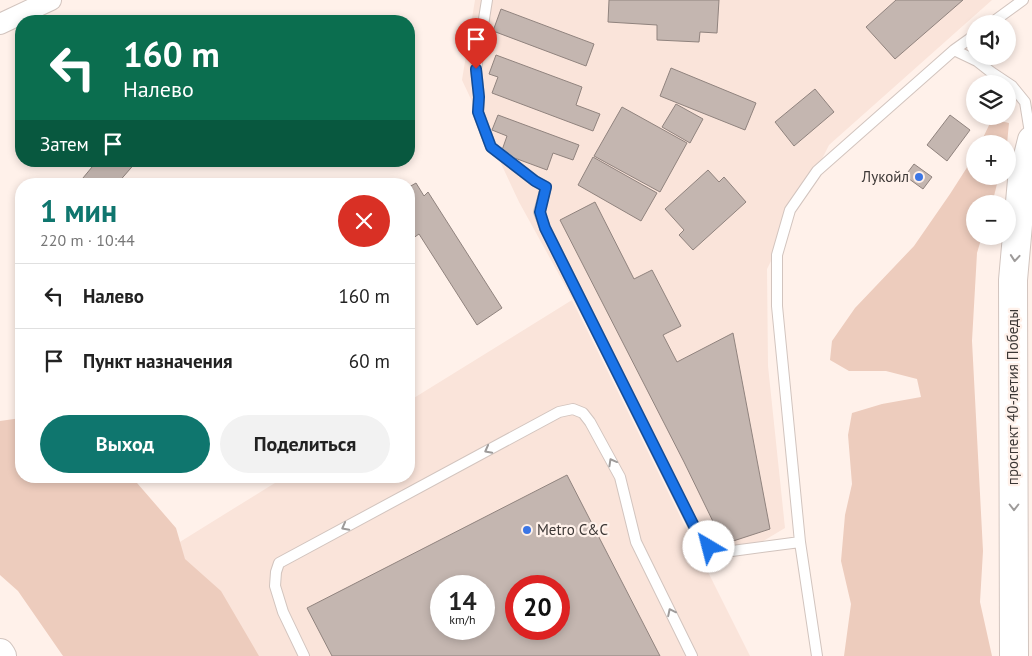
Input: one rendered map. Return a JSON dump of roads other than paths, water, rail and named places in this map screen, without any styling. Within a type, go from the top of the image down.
[{"type":"main road","name":"проспект 40-летия Победы","points":[[1014,656],[1013,280],[1022,180],[1032,141]]},
{"type":"street","points":[[19,15],[51,0]]},
{"type":"street","points":[[0,24],[15,17]]},
{"type":"lane","points":[[486,0],[476,69],[479,97],[478,112],[491,147],[535,181],[546,187],[540,212],[545,228],[701,540],[717,553],[800,542]]},
{"type":"lane","points":[[1002,15],[1022,0]]},
{"type":"lane","points":[[817,656],[800,542],[777,306],[777,254],[790,210],[817,171],[966,41]]},
{"type":"lane","points":[[954,50],[977,61],[1017,91],[1026,102],[1032,141]]},
{"type":"lane","points":[[304,656],[283,612],[275,586],[279,563],[559,412],[573,409],[583,412],[590,422],[620,477],[636,542],[692,656]]},
{"type":"place","name":"Лукойл","points":[[919,177]]},
{"type":"place","name":"Metro C&C","points":[[527,530]]}]
